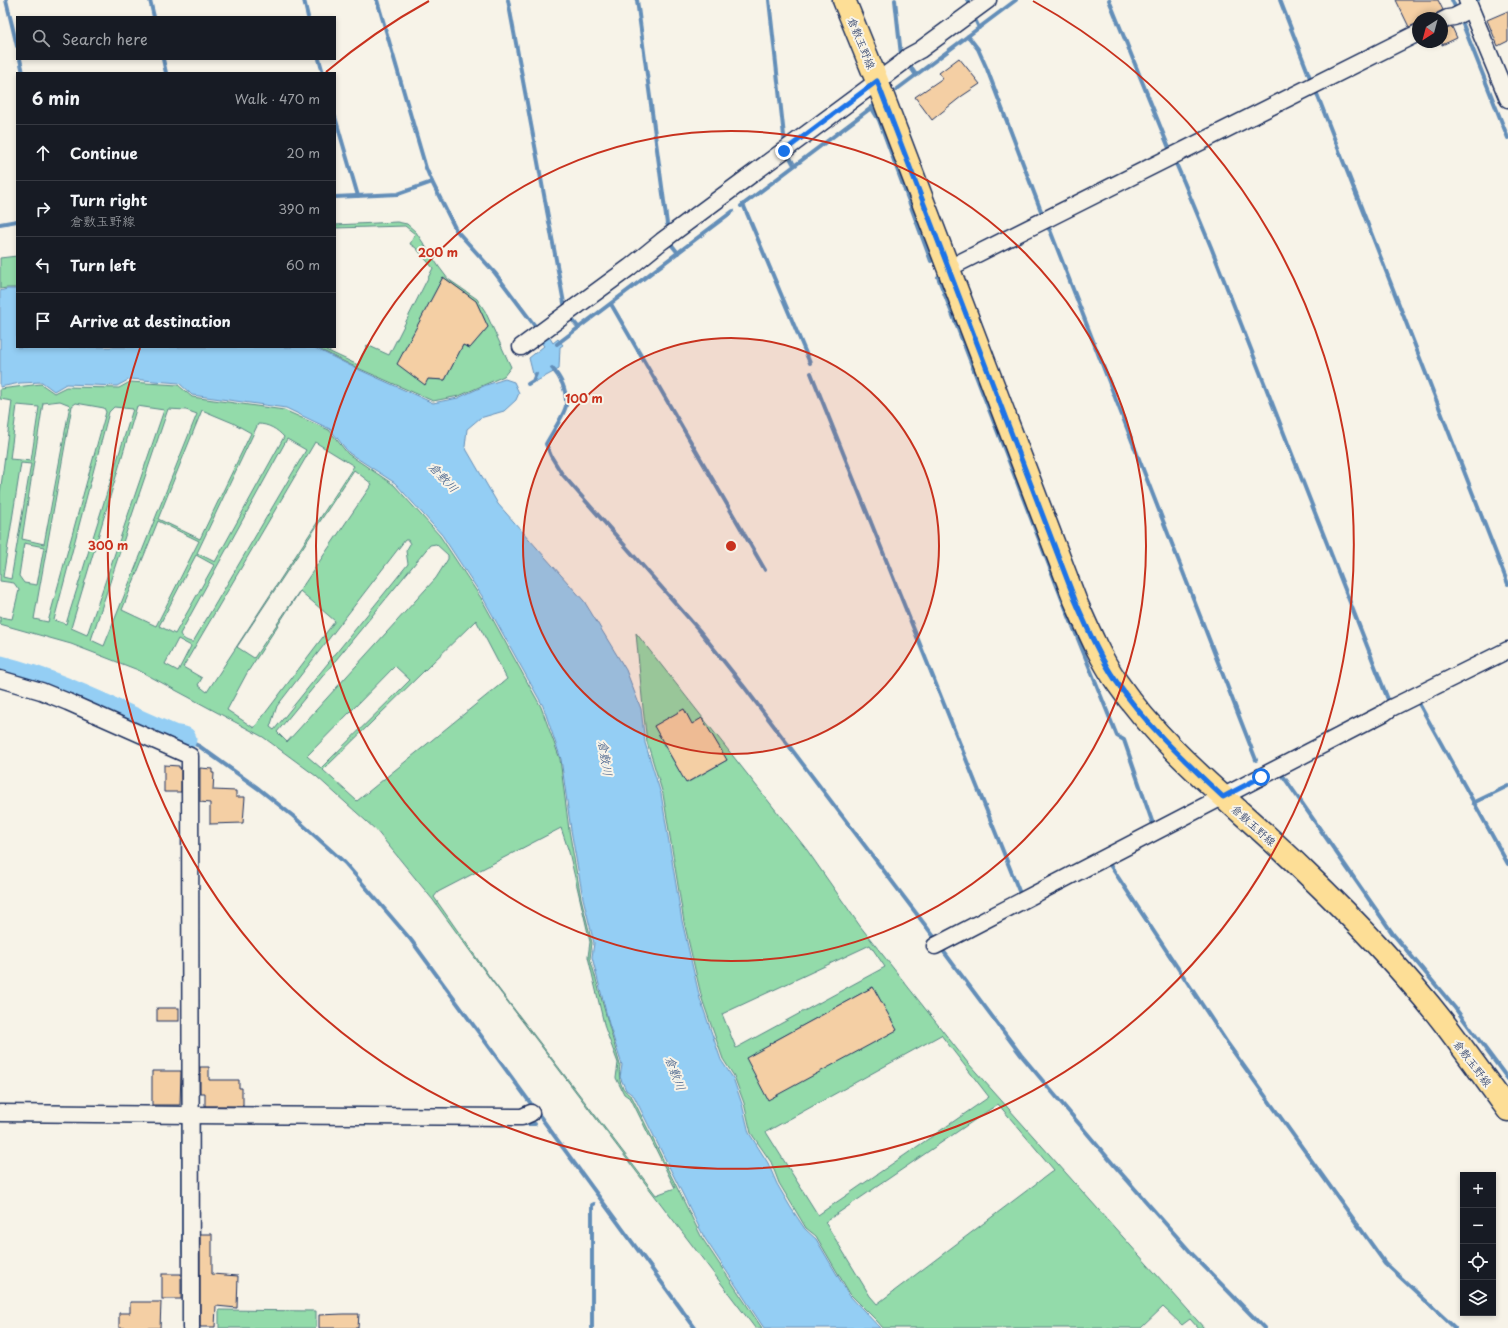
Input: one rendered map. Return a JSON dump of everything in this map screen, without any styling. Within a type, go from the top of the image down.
[{"type":"main road","name":"倉敷玉野線","points":[[844,0],[877,81],[1075,600],[1093,640],[1116,680],[1145,720],[1179,756],[1304,870],[1393,964],[1443,1022],[1508,1110]]},
{"type":"street","points":[[521,347],[630,267],[662,241],[904,60],[988,0]]},
{"type":"street","points":[[1459,12],[1508,99]]},
{"type":"street","points":[[948,268],[1412,36]]},
{"type":"street","points":[[939,944],[1391,708],[1508,650]]},
{"type":"street","points":[[0,679],[17,683],[61,699],[190,756],[191,1328]]},
{"type":"street","points":[[0,1113],[522,1117],[531,1113]]},
{"type":"green space","points":[[397,222],[407,224],[416,232],[448,279],[477,299],[485,311],[511,367],[504,376],[459,396],[433,401],[351,365],[317,348],[327,348],[326,350],[358,365],[367,345],[389,355],[433,268],[416,248],[410,244],[415,234],[405,226],[336,228],[336,225]],"holes":[[[443,277],[476,301],[488,327],[470,348],[463,345],[445,380],[416,378],[398,364]]]},
{"type":"green space","points":[[16,256],[16,288],[0,289],[0,258]]},
{"type":"green space","points":[[130,382],[178,385],[192,397],[284,410],[329,430],[348,454],[394,485],[440,536],[481,598],[541,707],[560,759],[569,830],[581,898],[592,943],[590,958],[620,1065],[619,1075],[622,1087],[632,1097],[702,1238],[762,1328],[755,1328],[491,980],[433,900],[376,830],[316,776],[263,737],[138,670],[71,644],[0,624],[0,617],[12,619],[19,590],[14,583],[0,581],[0,494],[12,401],[0,399],[0,389],[41,384],[54,393],[66,387],[119,388]],"holes":[[[60,401],[70,405],[44,544],[22,539],[43,403]],[[76,403],[104,408],[106,412],[48,622],[34,619],[72,406]],[[17,405],[39,407],[31,461],[10,459]],[[137,406],[164,410],[87,635],[71,628]],[[114,407],[133,409],[66,624],[54,620],[109,412]],[[168,409],[186,410],[197,414],[104,646],[91,640]],[[202,410],[233,423],[251,433],[200,539],[158,519]],[[258,424],[272,428],[284,437],[215,562],[197,553]],[[287,439],[306,450],[193,642],[182,637],[180,634]],[[315,442],[354,466],[207,692],[198,685],[202,678],[183,667]],[[21,463],[31,464],[11,579],[3,577]],[[354,470],[372,484],[254,658],[237,647]],[[158,521],[199,541],[156,626],[122,610]],[[405,540],[408,540],[410,544],[406,551],[408,564],[274,730],[270,727],[277,706]],[[24,543],[44,547],[37,585],[24,583],[19,576]],[[436,544],[448,555],[448,559],[436,578],[287,742],[277,732],[430,545]],[[196,555],[214,565],[175,634],[159,626]],[[300,591],[335,621],[254,728],[227,710],[247,673]],[[476,620],[507,679],[357,801],[323,770]],[[178,639],[191,646],[178,671],[165,664]],[[395,666],[410,680],[321,768],[307,756]],[[561,828],[569,852],[590,942],[588,957],[605,1028],[618,1063],[616,1078],[624,1094],[631,1099],[675,1188],[656,1195],[492,980],[434,897],[438,892]]]},
{"type":"green space","points":[[636,633],[807,850],[860,926],[968,1063],[1204,1328],[1198,1328],[1190,1319],[1182,1325],[1163,1307],[1141,1328],[883,1328],[850,1294],[816,1236],[806,1228],[779,1183],[771,1162],[751,1133],[744,1103],[734,1076],[723,1059],[702,999],[684,922],[663,794],[647,742]],"holes":[[[684,709],[691,722],[662,739],[654,726]],[[702,718],[727,760],[687,783],[662,742]],[[870,945],[885,967],[736,1048],[722,1014]],[[873,987],[896,1029],[793,1086],[769,1044]],[[941,1035],[989,1097],[818,1215],[766,1132]],[[998,1104],[1054,1170],[877,1304],[870,1296],[825,1222]]]},
{"type":"green space","points":[[219,1310],[316,1311],[316,1328],[219,1328]]},
{"type":"water","name":"倉敷川","points":[[16,289],[16,348],[315,348],[433,403],[458,398],[486,385],[505,379],[514,382],[519,393],[516,400],[504,411],[480,418],[467,429],[465,447],[498,504],[584,601],[626,670],[641,709],[645,743],[661,794],[682,921],[700,999],[721,1060],[733,1078],[742,1104],[749,1133],[768,1163],[777,1184],[791,1208],[805,1229],[816,1239],[849,1295],[880,1328],[764,1328],[704,1237],[634,1096],[626,1090],[620,1077],[622,1065],[609,1024],[592,957],[594,943],[583,898],[571,830],[561,759],[543,706],[482,596],[442,535],[395,483],[349,453],[330,429],[286,408],[192,395],[179,383],[130,379],[117,386],[66,384],[54,391],[42,382],[20,383],[0,387],[0,291]]},
{"type":"water","points":[[548,335],[553,343],[558,339],[563,345],[560,347],[559,369],[535,382],[529,358],[544,346],[540,341]]},
{"type":"building","points":[[1396,0],[1438,0],[1443,10],[1439,12],[1412,12],[1412,26],[1409,27]]},
{"type":"building","points":[[1508,11],[1508,41],[1498,46],[1487,20]]},
{"type":"building","points":[[1452,27],[1457,38],[1448,42],[1448,28]]},
{"type":"building","points":[[959,58],[980,84],[932,120],[915,97],[943,78],[939,73]]},
{"type":"building","points":[[443,277],[476,301],[488,327],[470,348],[463,345],[445,380],[428,379],[425,385],[397,364]]},
{"type":"building","points":[[684,709],[692,724],[702,718],[727,760],[686,783],[654,726]]},
{"type":"building","points":[[164,765],[179,766],[179,768],[181,768],[181,792],[164,792]]},
{"type":"building","points":[[200,768],[212,769],[212,773],[214,773],[213,790],[236,791],[236,797],[245,797],[243,823],[210,824],[210,803],[200,802]]},
{"type":"building","points":[[873,987],[897,1030],[768,1100],[746,1058]]},
{"type":"building","points":[[157,1008],[179,1008],[179,1021],[157,1021]]},
{"type":"building","points":[[200,1067],[209,1067],[209,1080],[239,1080],[239,1088],[242,1088],[243,1106],[205,1106],[205,1093],[200,1093]]},
{"type":"building","points":[[152,1071],[181,1071],[180,1105],[152,1105]]},
{"type":"building","points":[[200,1234],[212,1234],[212,1274],[238,1276],[237,1308],[216,1306],[215,1327],[200,1327]]},
{"type":"building","points":[[162,1274],[181,1274],[181,1299],[162,1299]]},
{"type":"building","points":[[130,1302],[161,1302],[160,1328],[119,1328],[119,1313],[130,1313]]},
{"type":"building","points":[[359,1314],[358,1328],[319,1328],[319,1315]]},
{"type":"waterway","points":[[6,0],[16,42]]},
{"type":"waterway","points":[[150,0],[154,16]]},
{"type":"waterway","points":[[304,0],[308,16]]},
{"type":"waterway","points":[[377,0],[426,168],[432,182]]},
{"type":"waterway","points":[[508,0],[566,310]]},
{"type":"waterway","points":[[637,0],[667,224]]},
{"type":"waterway","points":[[769,0],[785,145]]},
{"type":"waterway","points":[[895,0],[901,55],[903,57]]},
{"type":"waterway","points":[[968,0],[971,9]]},
{"type":"waterway","points":[[896,90],[1016,0]]},
{"type":"waterway","points":[[1109,0],[1171,153]]},
{"type":"waterway","points":[[1280,0],[1312,83]]},
{"type":"waterway","points":[[1452,0],[1457,11]]},
{"type":"waterway","points":[[973,15],[979,28]]},
{"type":"waterway","points":[[1460,17],[1508,138]]},
{"type":"waterway","points":[[968,36],[978,49],[987,69],[1042,217]]},
{"type":"waterway","points":[[20,60],[23,72]]},
{"type":"waterway","points":[[163,60],[166,72]]},
{"type":"waterway","points":[[319,60],[323,72]]},
{"type":"waterway","points":[[907,62],[916,75]]},
{"type":"waterway","points":[[1315,89],[1508,584]]},
{"type":"waterway","points":[[741,206],[875,105]]},
{"type":"waterway","points":[[871,107],[879,120],[931,261]]},
{"type":"waterway","points":[[336,120],[358,196]]},
{"type":"waterway","points":[[787,152],[794,165]]},
{"type":"waterway","points":[[1174,159],[1211,247],[1389,702]]},
{"type":"waterway","points":[[336,197],[398,194],[432,182],[456,230],[495,273],[538,330]]},
{"type":"waterway","points":[[743,204],[810,363]]},
{"type":"waterway","points":[[557,344],[733,211]]},
{"type":"waterway","points":[[0,224],[16,221]]},
{"type":"waterway","points":[[1044,224],[1050,230],[1256,760]]},
{"type":"waterway","points":[[671,244],[678,253]]},
{"type":"waterway","points":[[938,277],[1062,599],[1117,736],[1124,740],[1154,827]]},
{"type":"waterway","points":[[611,304],[765,570]]},
{"type":"waterway","points":[[570,317],[579,328]]},
{"type":"waterway","points":[[552,368],[563,385],[566,395],[566,405],[561,418],[546,444],[551,456],[562,474],[699,630],[745,688],[938,942]]},
{"type":"waterway","points":[[811,373],[1019,891]]},
{"type":"waterway","points":[[528,384],[533,381],[536,374]]},
{"type":"waterway","points":[[0,668],[22,674],[66,690],[173,737],[184,739]]},
{"type":"waterway","points":[[1417,700],[1508,864]]},
{"type":"waterway","points":[[184,739],[199,746],[259,789],[293,816],[345,863],[411,940],[695,1328]]},
{"type":"waterway","points":[[1281,773],[1393,934],[1455,1008],[1508,1079]]},
{"type":"waterway","points":[[1473,803],[1508,786]]},
{"type":"waterway","points":[[1108,862],[1228,1044],[1385,1263],[1455,1328]]},
{"type":"waterway","points":[[941,948],[1021,1055],[1113,1164],[1194,1256],[1264,1328]]},
{"type":"waterway","points":[[183,1120],[183,1254]]},
{"type":"waterway","points":[[522,1124],[535,1124]]},
{"type":"waterway","points":[[592,1328],[592,1205],[594,1204]]},
{"type":"route","points":[[784,151],[877,81],[1075,600],[1093,640],[1116,680],[1145,720],[1179,756],[1223,797],[1261,777]]}]
